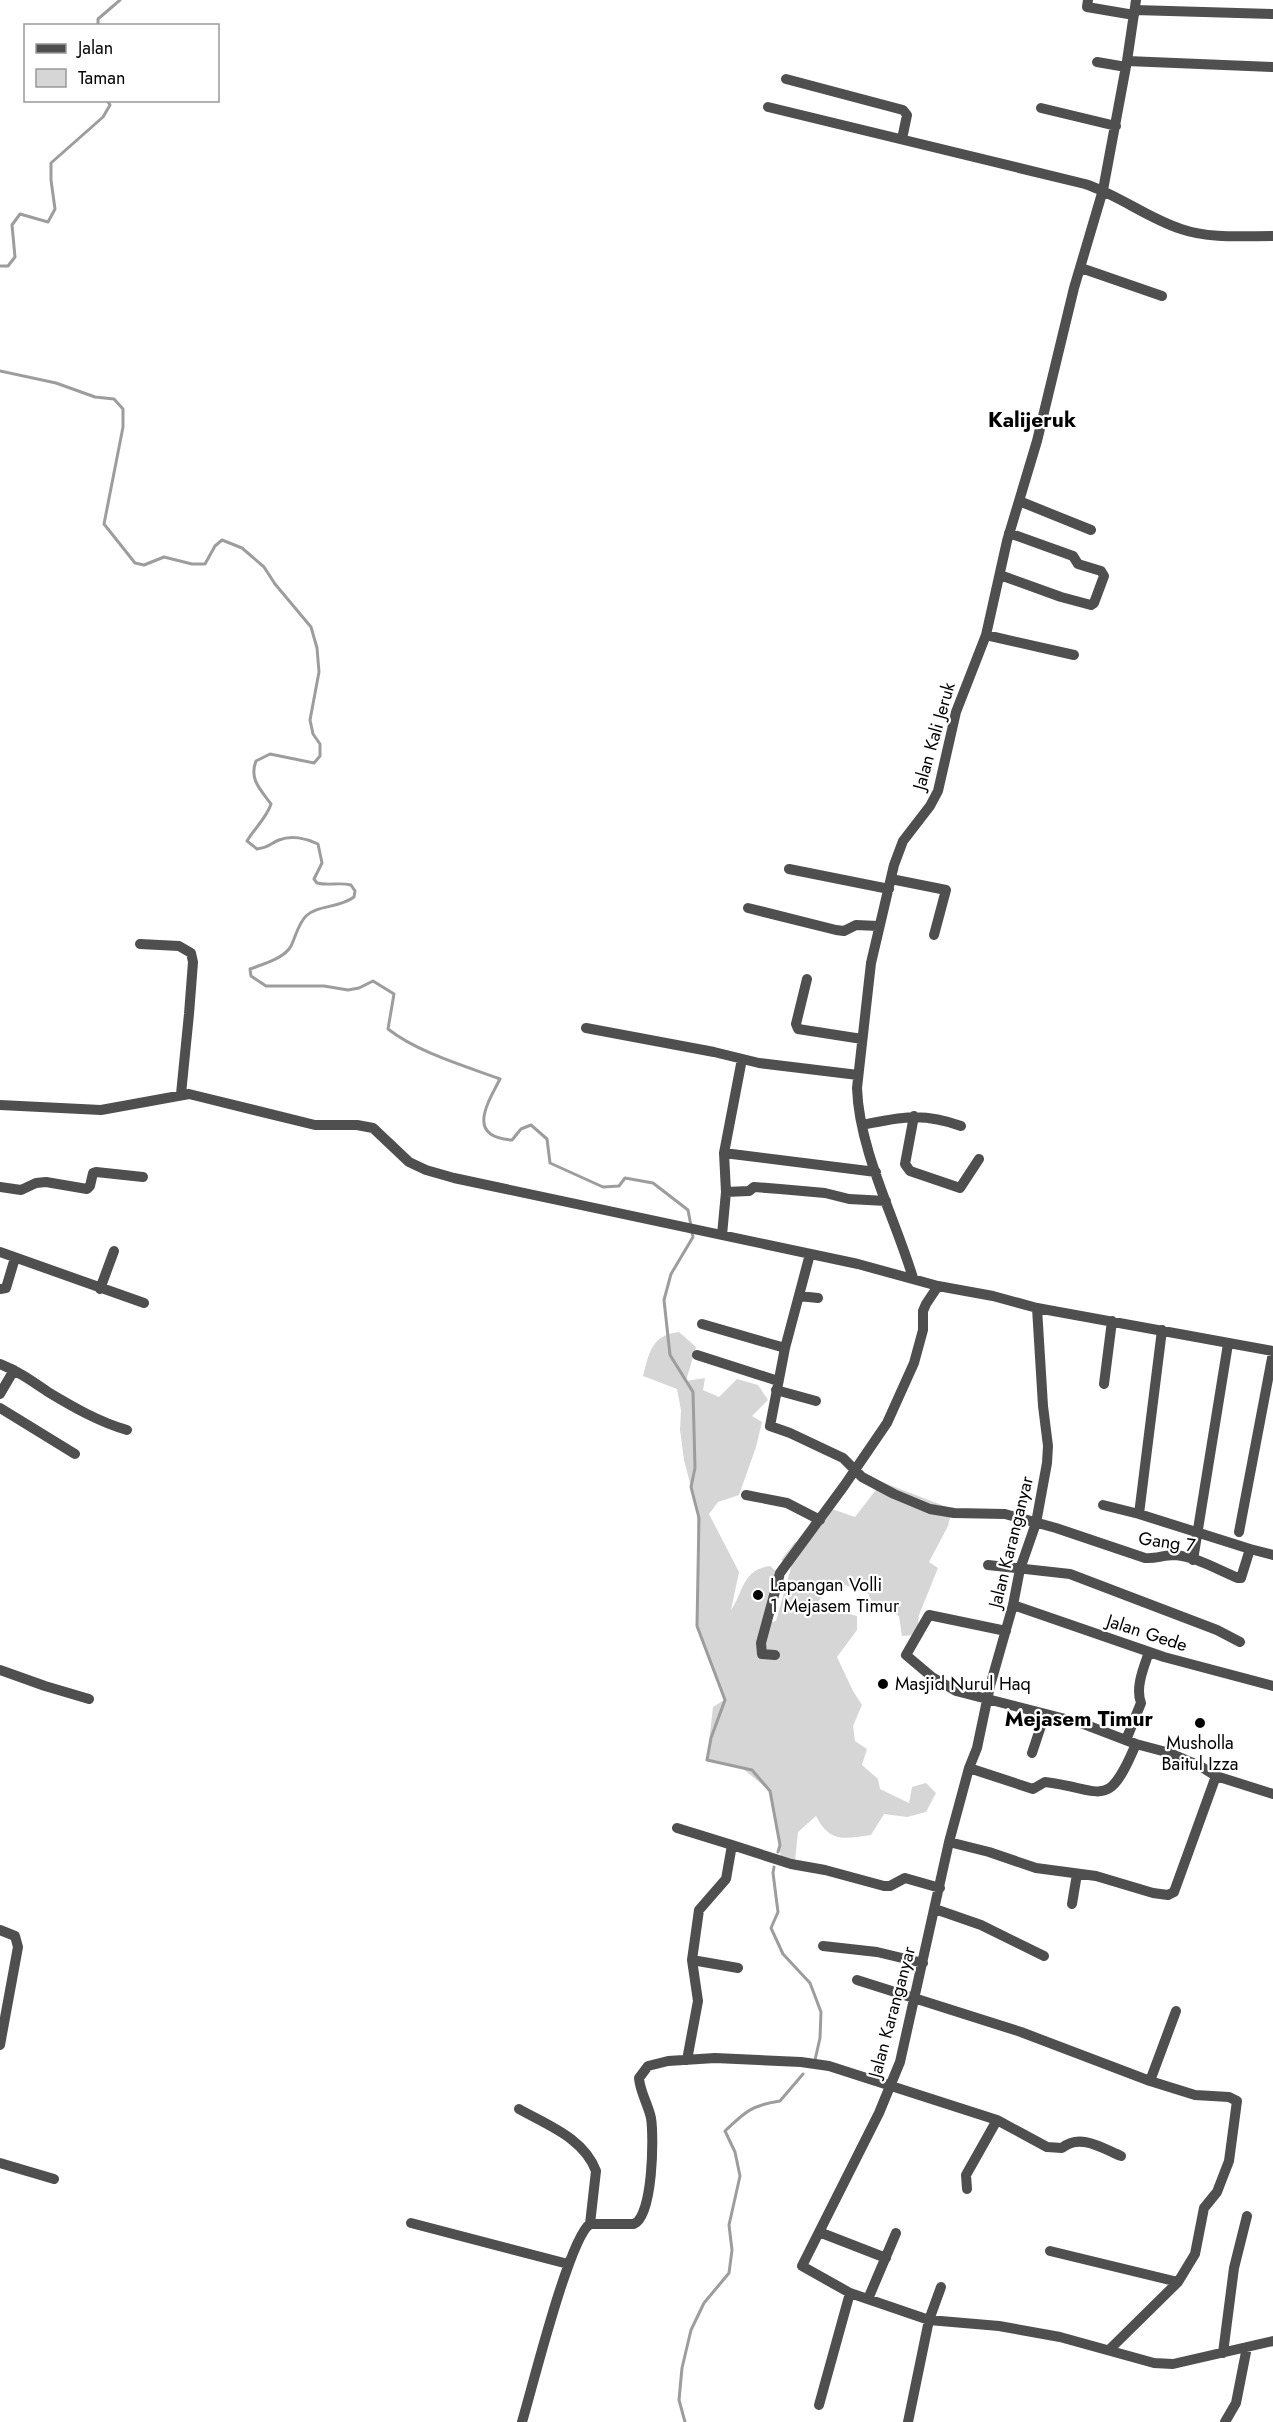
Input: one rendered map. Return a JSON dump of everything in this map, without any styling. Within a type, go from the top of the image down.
[{"type":"street","points":[[1088,0],[1087,7],[1273,14]]},
{"type":"street","name":"Jalan Kali Jeruk","points":[[927,1282],[886,1202],[862,1125],[857,1098],[871,963],[894,865],[903,842],[930,806],[938,791],[956,712],[986,634],[1009,533],[1040,431],[1080,268],[1103,190],[1127,64],[1135,8]]},
{"type":"street","points":[[1097,62],[1273,67]]},
{"type":"street","points":[[786,79],[903,110],[907,115],[902,139]]},
{"type":"street","points":[[768,107],[1103,190],[1162,222],[1182,230],[1223,236],[1273,237]]},
{"type":"street","points":[[1041,108],[1116,126]]},
{"type":"street","points":[[1080,268],[1162,296]]},
{"type":"street","points":[[1019,501],[1090,530]]},
{"type":"street","points":[[1000,575],[1060,597],[1091,605],[1094,603],[1104,576],[1101,571],[1078,564],[1073,556],[1009,533]]},
{"type":"street","points":[[986,634],[1074,655]]},
{"type":"street","points":[[789,869],[946,890],[934,935]]},
{"type":"street","points":[[748,908],[836,930],[844,931],[856,926],[878,926]]},
{"type":"street","points":[[140,944],[179,946],[192,957],[182,1094]]},
{"type":"street","points":[[807,979],[796,1024],[798,1029],[862,1039]]},
{"type":"street","points":[[586,1028],[759,1063],[858,1075]]},
{"type":"street","points":[[722,1235],[726,1192],[724,1153],[742,1059]]},
{"type":"street","points":[[0,1105],[101,1110],[182,1094],[200,1095],[315,1125],[365,1126],[378,1132],[404,1159],[426,1170],[893,1272],[1037,1308],[1273,1352],[1239,1532]]},
{"type":"street","points":[[862,1125],[914,1116],[934,1117],[961,1126]]},
{"type":"street","points":[[914,1116],[905,1164],[910,1171],[960,1188],[979,1159]]},
{"type":"street","points":[[724,1153],[876,1172]]},
{"type":"street","points":[[0,1187],[21,1190],[36,1183],[46,1182],[87,1189],[93,1173],[96,1172],[143,1177]]},
{"type":"street","points":[[726,1192],[749,1191],[754,1187],[825,1193],[849,1199],[886,1202]]},
{"type":"street","points":[[100,1289],[114,1251]]},
{"type":"street","points":[[0,1252],[144,1303]]},
{"type":"street","points":[[777,1386],[810,1254]]},
{"type":"street","points":[[0,1289],[6,1288],[15,1258]]},
{"type":"street","points":[[776,1655],[765,1656],[760,1649],[779,1575],[887,1424],[914,1363],[923,1330],[927,1282]]},
{"type":"street","points":[[800,1296],[818,1298]]},
{"type":"street","name":"Jalan Karanganyar","points":[[1037,1308],[1043,1406],[1048,1446],[1036,1523],[1020,1569],[977,1748],[969,1768],[949,1842],[903,2050],[891,2085],[802,2266],[850,2293],[929,2320],[999,2326],[1060,2337],[1164,2364],[1273,2341]]},
{"type":"street","points":[[1104,1384],[1112,1321]]},
{"type":"street","points":[[702,1324],[785,1348]]},
{"type":"street","points":[[1140,1509],[1162,1330]]},
{"type":"street","points":[[1193,1560],[1228,1344]]},
{"type":"street","points":[[697,1355],[816,1401]]},
{"type":"street","points":[[0,1364],[90,1415],[127,1430]]},
{"type":"street","points":[[0,1394],[14,1370]]},
{"type":"street","name":"Gang 7","points":[[777,1386],[770,1426],[843,1458],[862,1477],[930,1509],[954,1514],[1005,1514],[1145,1558],[1172,1555],[1193,1560],[1240,1578],[1250,1549]]},
{"type":"street","points":[[0,1408],[75,1454]]},
{"type":"street","points":[[746,1495],[787,1503],[820,1520]]},
{"type":"street","points":[[1103,1505],[1140,1509],[1198,1534],[1273,1555]]},
{"type":"street","points":[[988,1565],[1070,1574],[1217,1630],[1240,1642]]},
{"type":"street","name":"Jalan Gede","points":[[1013,1605],[1149,1652],[1273,1686]]},
{"type":"street","points":[[1006,1631],[929,1615],[906,1654],[907,1658],[950,1688],[987,1700],[1081,1723],[1131,1742],[1170,1753],[1216,1776],[1273,1794]]},
{"type":"street","points":[[969,1768],[1033,1789],[1045,1782],[1095,1793],[1117,1783],[1141,1703],[1139,1698],[1141,1675],[1149,1652]]},
{"type":"street","points":[[0,1670],[89,1699]]},
{"type":"street","points":[[1032,1753],[1046,1714]]},
{"type":"street","points":[[949,1842],[989,1852],[1036,1868],[1096,1876],[1154,1893],[1168,1894],[1174,1892],[1216,1776]]},
{"type":"street","points":[[677,1828],[791,1864],[825,1870],[884,1886],[890,1886],[905,1878],[940,1888]]},
{"type":"street","points":[[687,2060],[698,2001],[692,1960],[700,1907],[726,1879],[732,1845]]},
{"type":"street","points":[[1072,1904],[1077,1874]]},
{"type":"street","points":[[935,1909],[981,1925],[1044,1956]]},
{"type":"street","points":[[0,1930],[15,1936],[18,1947],[0,2045]]},
{"type":"street","points":[[823,1946],[877,1952],[922,1963]]},
{"type":"street","points":[[692,1960],[738,1968]]},
{"type":"street","points":[[857,1980],[1021,2032],[1150,2081],[1195,2095],[1229,2097],[1237,2101],[1228,2167],[1217,2192],[1204,2208],[1197,2247],[1178,2282],[1110,2349]]},
{"type":"street","points":[[1150,2081],[1176,2011]]},
{"type":"street","points":[[590,2224],[634,2224],[642,2218],[650,2179],[652,2139],[651,2118],[639,2078],[642,2071],[652,2064],[715,2058],[817,2064],[891,2085],[997,2120],[1047,2147],[1062,2148],[1070,2141],[1079,2141],[1121,2156]]},
{"type":"street","points":[[519,2109],[578,2142],[596,2171],[590,2224],[582,2232],[568,2264],[522,2422]]},
{"type":"street","points":[[967,2189],[966,2175],[997,2120]]},
{"type":"street","points":[[0,2163],[54,2179]]},
{"type":"street","points":[[1223,2353],[1234,2268],[1247,2216]]},
{"type":"street","points":[[411,2223],[568,2264]]},
{"type":"street","points":[[819,2232],[886,2258]]},
{"type":"street","points":[[868,2299],[896,2233]]},
{"type":"street","points":[[1050,2251],[1178,2282]]},
{"type":"street","points":[[908,2422],[929,2320],[941,2287]]},
{"type":"street","points":[[819,2405],[850,2293]]},
{"type":"street","points":[[1225,2422],[1236,2403],[1247,2347]]},
{"type":"green space","points":[[679,1332],[696,1347],[686,1381],[705,1378],[703,1390],[719,1397],[737,1379],[758,1385],[768,1400],[752,1416],[762,1422],[739,1495],[718,1502],[709,1514],[739,1572],[731,1610],[749,1577],[761,1568],[770,1566],[784,1578],[771,1620],[760,1625],[776,1621],[792,1564],[781,1560],[795,1542],[806,1544],[832,1509],[855,1517],[882,1482],[952,1509],[948,1526],[929,1562],[938,1568],[919,1615],[917,1635],[902,1636],[899,1616],[872,1602],[867,1591],[844,1585],[827,1589],[814,1608],[857,1616],[857,1630],[837,1657],[862,1705],[853,1726],[855,1741],[867,1749],[862,1765],[878,1779],[880,1789],[909,1803],[912,1787],[926,1783],[936,1793],[926,1812],[907,1817],[884,1814],[871,1835],[845,1838],[832,1835],[821,1825],[816,1816],[798,1832],[795,1861],[781,1857],[770,1791],[742,1768],[707,1760],[713,1707],[724,1700],[697,1626],[697,1510],[684,1460],[680,1430],[681,1410],[677,1389],[643,1376],[650,1353],[657,1341],[662,1337]]},
{"type":"waterway","points":[[98,24],[98,19],[120,0]]},
{"type":"waterway","points":[[0,266],[8,266],[15,257],[12,225],[20,214],[48,222],[55,209],[51,163],[103,117],[110,105],[108,102]]},
{"type":"waterway","points":[[0,371],[56,383],[95,397],[114,399],[123,409],[123,427],[104,524],[135,563],[144,565],[164,557],[192,564],[205,564],[215,546],[222,540],[242,548],[264,567],[275,584],[311,627],[317,648],[319,672],[310,720],[313,734],[320,744],[320,756],[314,763],[270,754],[256,761],[255,779],[271,804],[247,841],[257,849],[293,837],[318,844],[322,863],[314,879],[321,884],[351,885],[355,891],[354,897],[348,901],[311,912],[301,923],[288,950],[273,960],[250,969],[251,976],[266,986],[324,986],[348,990],[359,988],[373,981],[394,994],[388,1029],[427,1052],[500,1079],[486,1108],[484,1118],[489,1133],[498,1138],[512,1140],[521,1129],[531,1125],[547,1139],[550,1163],[603,1187],[619,1186],[625,1178],[653,1183],[688,1210],[691,1226]]},
{"type":"waterway","points":[[692,1232],[693,1237],[671,1274],[664,1300],[670,1355],[693,1392],[695,1468],[691,1487],[699,1518],[697,1626],[725,1700],[711,1738],[707,1760],[752,1770],[770,1791],[780,1845],[778,1852]]},
{"type":"waterway","points":[[774,1867],[778,1912],[771,1928],[783,1954],[810,1983],[821,2012],[820,2038],[815,2060]]},
{"type":"waterway","points":[[685,2422],[679,2400],[682,2368],[691,2330],[704,2303],[729,2273],[732,2250],[729,2225],[740,2176],[735,2152],[725,2131],[750,2110],[780,2101],[803,2074]]},
{"type":"place","name":"Lapangan Volli 1 Mejasem Timur","points":[[758,1595]]},
{"type":"place","name":"Masjid Nurul Haq","points":[[883,1684]]},
{"type":"place","name":"Musholla Baitul Izza","points":[[1200,1723]]},
{"type":"district","name":"Kalijeruk","points":[[1032,420]]},
{"type":"district","name":"Mejasem Timur","points":[[1079,1719]]}]
